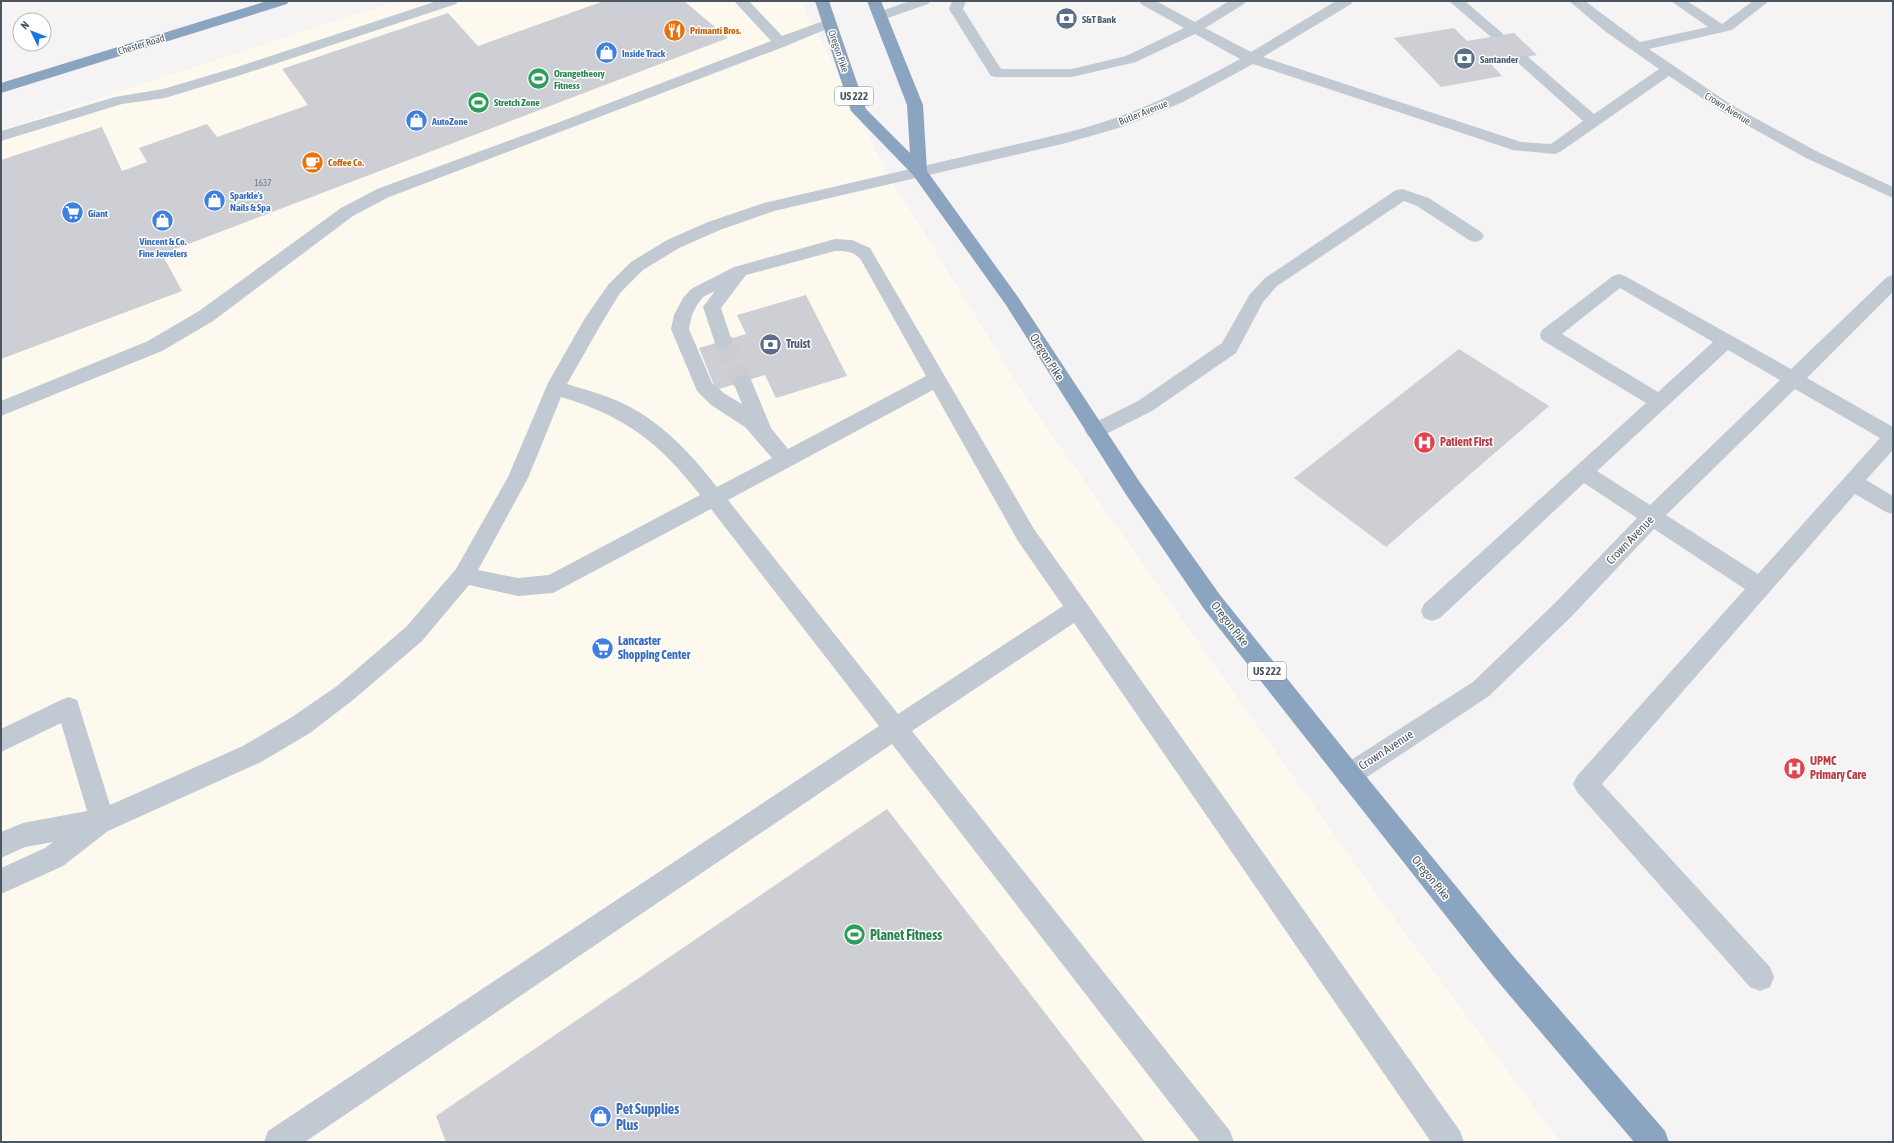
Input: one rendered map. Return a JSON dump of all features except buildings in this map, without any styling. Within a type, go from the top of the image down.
[{"type":"highway","name":"Chester Road","points":[[1,88],[282,1]]},
{"type":"highway","name":"Oregon Pike","points":[[822,1],[859,111],[919,171],[1012,301],[1095,431],[1212,602],[1504,967],[1654,1142]]},
{"type":"highway","points":[[874,1],[915,105],[919,171]]},
{"type":"street","points":[[1,136],[120,100],[172,91],[451,1]]},
{"type":"street","points":[[741,1],[781,43]]},
{"type":"street","points":[[880,16],[923,1]]},
{"type":"street","points":[[959,1],[956,9],[996,74],[1072,74],[1131,59],[1195,28],[1238,1]]},
{"type":"street","points":[[1146,1],[1250,58],[1519,147],[1554,149],[1669,69]]},
{"type":"street","name":"Butler Avenue","points":[[102,821],[252,754],[301,725],[345,693],[414,634],[464,575],[518,478],[555,388],[592,323],[614,289],[637,266],[673,244],[714,226],[770,207],[1090,132],[1151,111],[1198,88],[1346,1]]},
{"type":"street","points":[[1456,1],[1496,34]]},
{"type":"street","name":"Crown Avenue","points":[[1576,1],[1637,47],[1728,110],[1812,155],[1893,193]]},
{"type":"street","points":[[1678,1],[1719,28]]},
{"type":"street","points":[[1637,47],[1727,27],[1762,1]]},
{"type":"street","points":[[1,409],[155,346],[206,316],[348,212],[383,193],[781,43],[829,23]]},
{"type":"street","points":[[1522,59],[1593,122]]},
{"type":"street","points":[[1095,431],[1145,406],[1229,348],[1256,298],[1271,282],[1402,194],[1423,202],[1475,236]]},
{"type":"street","points":[[786,461],[761,429],[733,407],[710,394],[704,386],[680,329],[682,315],[689,302],[697,293],[740,271],[835,245],[852,246],[858,248],[868,257],[1026,535],[1449,1142]]},
{"type":"street","points":[[723,341],[712,307],[740,271]]},
{"type":"street","points":[[1660,402],[1550,335],[1619,280],[1893,436],[1586,784],[1760,977]]},
{"type":"street","name":"Crown Avenue","points":[[1349,775],[1481,689],[1563,610],[1652,517],[1893,281]]},
{"type":"street","points":[[1432,611],[1726,341]]},
{"type":"street","points":[[464,575],[516,588],[537,588],[553,584],[786,461],[937,379]]},
{"type":"street","points":[[743,382],[761,429]]},
{"type":"street","points":[[555,388],[584,396],[618,410],[649,430],[674,450],[716,498],[1219,1142]]},
{"type":"street","points":[[1583,472],[1760,586]]},
{"type":"street","points":[[1852,482],[1893,506]]},
{"type":"street","points":[[279,1142],[896,728],[1077,609]]},
{"type":"street","points":[[1,741],[68,708],[102,821]]},
{"type":"street","points":[[1,844],[23,835],[102,821]]},
{"type":"street","points":[[1,880],[54,857],[102,821]]},
{"type":"shaded area","name":"Lancaster Shopping Center","points":[[397,1],[801,1],[889,176],[1028,401],[1377,895],[1560,1142],[1,1142],[1,130]]},
{"type":"tunnel","points":[[723,341],[743,382]]},
{"type":"place","name":"S&T Bank","points":[[1066,19]]},
{"type":"place","name":"Primanti Bros.","points":[[675,30]]},
{"type":"place","name":"Inside Track","points":[[607,53]]},
{"type":"place","name":"Santander","points":[[1464,59]]},
{"type":"place","name":"Orangetheory Fitness","points":[[538,79]]},
{"type":"place","name":"Stretch Zone","points":[[479,102]]},
{"type":"place","name":"AutoZone","points":[[417,121]]},
{"type":"place","name":"Coffee Co.","points":[[313,162]]},
{"type":"place","name":"Sparkle's Nails & Spa","points":[[214,201]]},
{"type":"place","name":"Giant","points":[[72,213]]},
{"type":"place","name":"Vincent & Co. Fine Jewelers","points":[[163,221]]},
{"type":"place","name":"Truist","points":[[771,344]]},
{"type":"place","name":"Patient First","points":[[1424,442]]},
{"type":"place","name":"Lancaster Shopping Center","points":[[602,648]]},
{"type":"place","name":"UPMC Primary Care","points":[[1795,768]]},
{"type":"place","name":"Planet Fitness","points":[[855,935]]},
{"type":"place","name":"Pet Supplies Plus","points":[[601,1117]]}]
